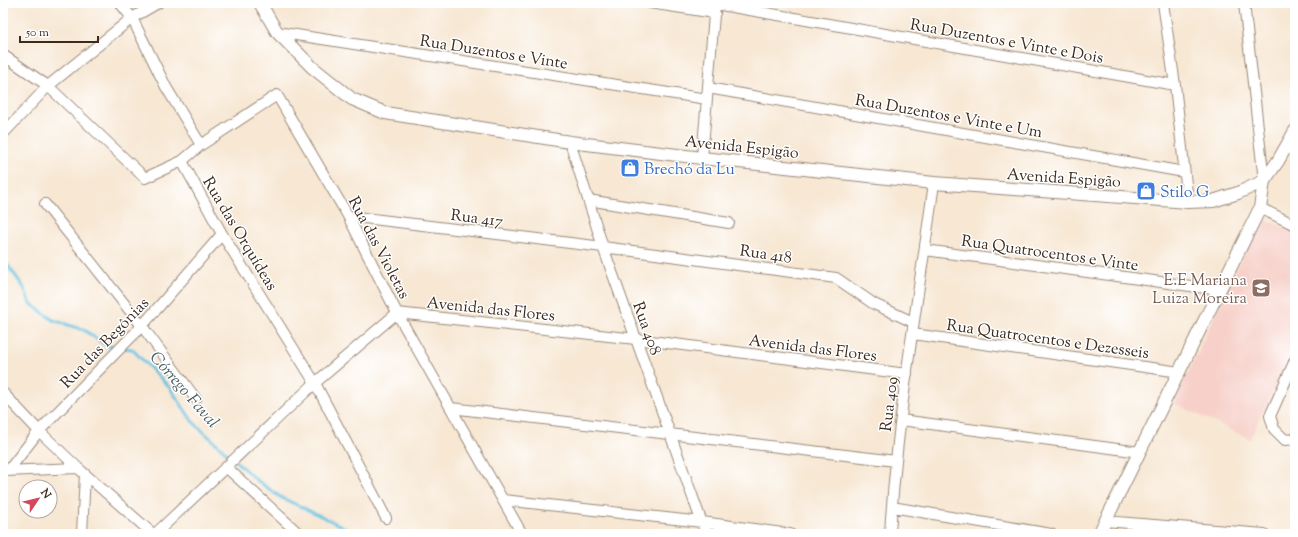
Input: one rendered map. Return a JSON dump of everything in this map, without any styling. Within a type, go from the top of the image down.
[{"type":"street","points":[[120,3],[132,18],[166,86],[201,145]]},
{"type":"street","points":[[3,134],[48,86],[132,18],[158,3]]},
{"type":"street","name":"Avenida Espigão","points":[[260,3],[277,32],[312,67],[352,99],[385,113],[570,142],[934,183],[1188,202],[1213,201],[1238,193],[1264,181]]},
{"type":"street","name":"Rua Duzentos e Vinte e Dois","points":[[650,3],[715,7],[1175,85]]},
{"type":"street","points":[[1163,3],[1175,85],[1188,202]]},
{"type":"street","points":[[1099,534],[1260,208],[1264,181],[1244,3]]},
{"type":"street","points":[[702,158],[715,7]]},
{"type":"street","name":"Rua Duzentos e Vinte","points":[[277,32],[707,99]]},
{"type":"street","points":[[3,55],[48,86],[145,178],[182,161]]},
{"type":"street","name":"Rua Duzentos e Vinte e Um","points":[[708,88],[1184,172]]},
{"type":"street","name":"Rua das Violetas","points":[[182,161],[201,145],[277,95],[348,216],[397,313],[522,534]]},
{"type":"street","points":[[1264,181],[1278,161],[1295,131]]},
{"type":"street","name":"Rua 408","points":[[570,142],[603,247],[706,534]]},
{"type":"street","name":"Rua das Orquídeas","points":[[182,161],[222,234],[315,383],[386,518]]},
{"type":"street","name":"Rua 409","points":[[890,534],[896,461],[906,374],[934,183]]},
{"type":"street","points":[[588,200],[729,223]]},
{"type":"street","points":[[45,204],[142,326],[196,399]]},
{"type":"street","points":[[1260,208],[1295,225]]},
{"type":"street","name":"Rua 417","points":[[348,216],[603,247]]},
{"type":"street","name":"Rua das Begônias","points":[[6,471],[39,431],[142,326],[222,234]]},
{"type":"street","name":"Rua 418","points":[[603,247],[836,278],[874,304],[913,322]]},
{"type":"street","name":"Rua Quatrocentos e Vinte","points":[[925,250],[1220,290]]},
{"type":"street","points":[[3,393],[39,431],[81,471],[154,534],[315,383],[397,313]]},
{"type":"street","name":"Avenida das Flores","points":[[397,313],[636,339],[906,374]]},
{"type":"street","name":"Rua Quatrocentos e Dezesseis","points":[[913,334],[1180,372]]},
{"type":"street","points":[[1295,360],[1270,416],[1274,429],[1285,440],[1295,438]]},
{"type":"street","points":[[451,408],[896,461]]},
{"type":"street","points":[[901,420],[1140,452]]},
{"type":"street","points":[[226,467],[297,532]]},
{"type":"street","points":[[6,471],[81,471]]},
{"type":"street","points":[[81,471],[82,534]]},
{"type":"street","points":[[503,500],[702,522],[790,534]]},
{"type":"street","points":[[892,508],[1051,534]]},
{"type":"street","points":[[1105,521],[1264,534]]},
{"type":"shaded area","name":"E.E Mariana Luiza Moreira","points":[[1261,217],[1295,233],[1295,344],[1250,439],[1174,403]]},
{"type":"waterway","name":"Córrego Faval","points":[[3,259],[23,286],[30,303],[53,320],[84,330],[107,346],[118,347]]},
{"type":"waterway","name":"Córrego Faval","points":[[124,348],[132,349],[170,388],[193,422],[254,478],[280,497],[359,534]]},
{"type":"place","name":"Brechó da Lu","points":[[630,168]]},
{"type":"place","name":"Stilo G","points":[[1146,191]]},
{"type":"place","name":"E.E Mariana Luiza Moreira","points":[[1261,288]]}]
